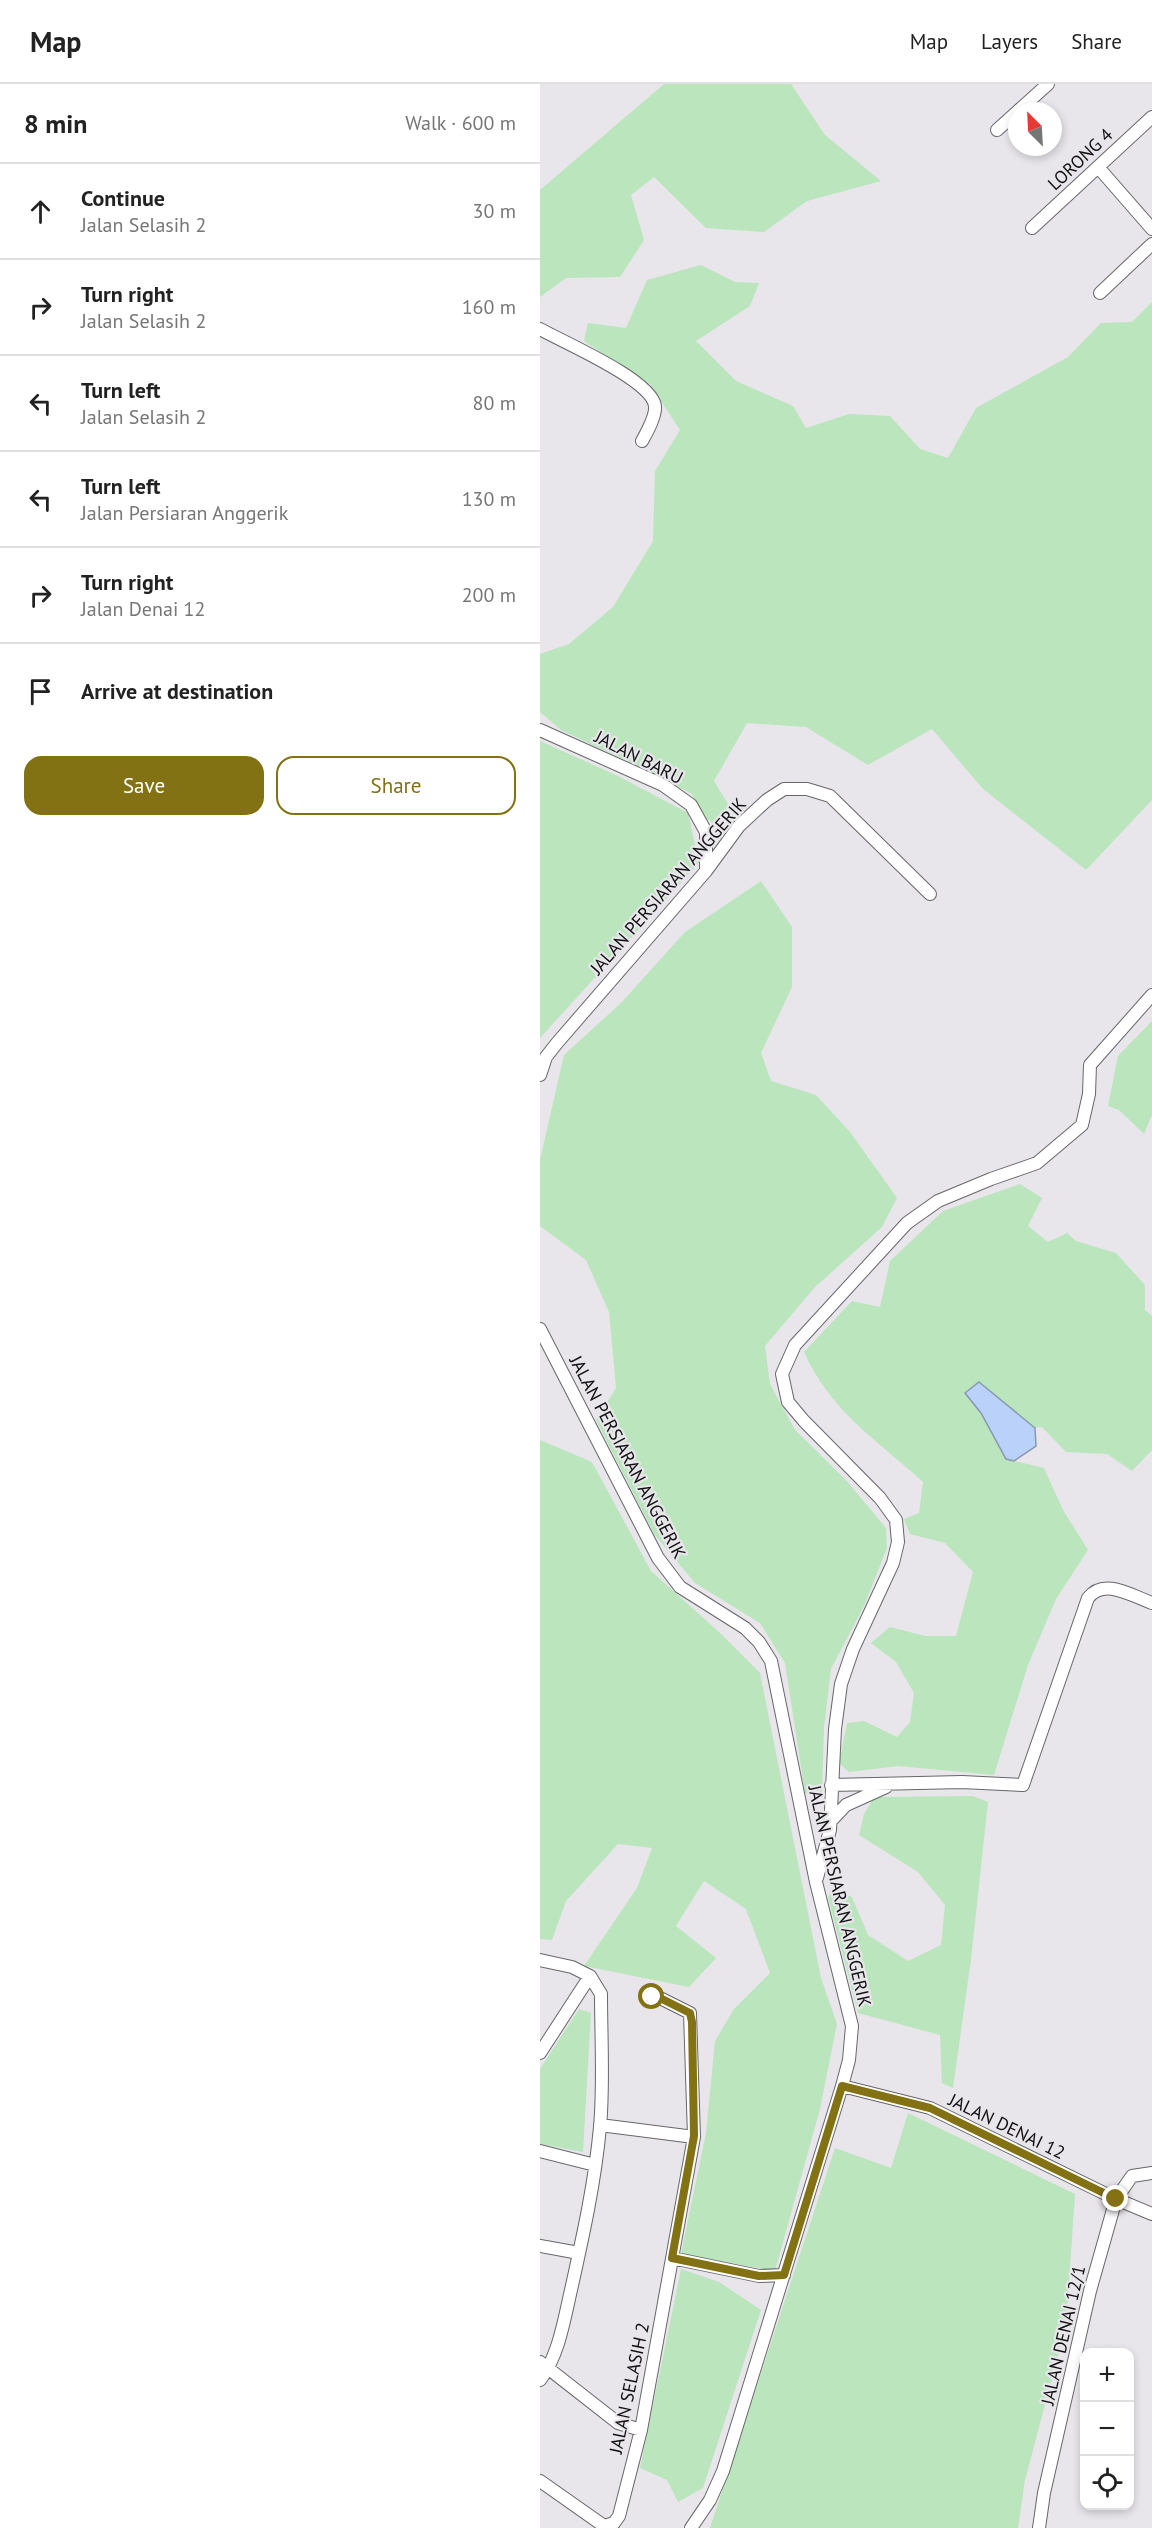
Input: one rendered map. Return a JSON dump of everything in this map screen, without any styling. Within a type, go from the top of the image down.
[{"type":"street","points":[[1027,102],[1048,84]]},
{"type":"street","name":"LORONG 4","points":[[1032,228],[1152,117]]},
{"type":"street","points":[[997,130],[1008,120]]},
{"type":"street","points":[[1098,167],[1152,229]]},
{"type":"street","points":[[1100,293],[1152,244]]},
{"type":"street","points":[[540,329],[613,367],[642,386],[654,402],[655,409],[642,441]]},
{"type":"street","name":"JALAN BARU","points":[[540,730],[663,785],[691,805],[706,832],[706,871]]},
{"type":"street","name":"JALAN PERSIARAN ANGGERIK","points":[[540,1075],[546,1057],[557,1042],[706,871],[739,826],[767,800],[784,789],[807,789],[830,796],[930,894]]},
{"type":"street","points":[[816,1882],[830,1822],[831,1785],[841,1684],[853,1649],[893,1563],[898,1542],[896,1520],[880,1498],[804,1421],[789,1402],[782,1374],[795,1345],[907,1223],[938,1201],[1037,1163],[1082,1125],[1089,1094],[1090,1065],[1152,995]]},
{"type":"street","name":"JALAN PERSIARAN ANGGERIK","points":[[540,1329],[658,1558],[680,1587],[745,1628],[759,1642],[771,1661],[816,1882],[852,2026],[849,2060],[842,2086],[723,2471],[710,2500],[691,2528]]},
{"type":"street","points":[[831,1785],[962,1782],[1023,1785],[1088,1598],[1096,1589],[1106,1587],[1152,1603]]},
{"type":"street","points":[[830,1822],[846,1805],[892,1784]]},
{"type":"street","points":[[540,1960],[572,1967],[590,1976],[601,1994],[600,2125],[595,2165],[562,2329],[544,2366],[540,2380]]},
{"type":"street","points":[[542,2047],[590,1976]]},
{"type":"street","name":"JALAN SELASIH 2","points":[[540,2481],[604,2526],[614,2523],[619,2516],[641,2430],[694,2136],[690,2013],[656,1996],[652,1997]]},
{"type":"street","name":"JALAN DENAI 12","points":[[842,2086],[930,2108],[1116,2199],[1152,2214]]},
{"type":"street","points":[[600,2125],[694,2136]]},
{"type":"street","points":[[540,2151],[595,2165]]},
{"type":"street","name":"JALAN DENAI 12/1","points":[[1039,2528],[1044,2493],[1088,2302],[1116,2199],[1131,2176],[1152,2173]]},
{"type":"street","points":[[540,2246],[579,2253]]},
{"type":"street","points":[[672,2258],[759,2276],[784,2275]]},
{"type":"street","points":[[544,2366],[618,2423],[641,2430]]},
{"type":"green space","points":[[664,84],[791,84],[825,135],[881,181],[807,201],[764,232],[706,228],[654,177],[631,195],[644,240],[620,277],[566,278],[540,297],[540,190]]},
{"type":"green space","points":[[701,265],[735,282],[759,283],[750,306],[696,341],[736,381],[793,406],[806,428],[849,414],[890,416],[920,449],[948,458],[976,408],[1068,357],[1101,323],[1132,322],[1152,302],[1152,800],[1086,870],[983,789],[932,729],[868,765],[806,727],[747,723],[714,781],[738,821],[726,831],[702,816],[692,794],[561,730],[540,712],[540,654],[569,644],[613,607],[653,541],[655,471],[680,430],[650,384],[584,341],[588,323],[626,328],[647,280]]},
{"type":"green space","points":[[540,741],[618,776],[688,813],[699,863],[540,1038]]},
{"type":"green space","points":[[761,881],[792,927],[792,987],[761,1053],[771,1081],[816,1095],[850,1132],[897,1198],[882,1227],[815,1287],[765,1346],[770,1384],[795,1430],[846,1480],[886,1528],[887,1548],[864,1606],[831,1669],[824,1728],[822,1794],[805,1793],[785,1663],[760,1623],[695,1583],[654,1534],[596,1420],[616,1388],[609,1312],[586,1260],[540,1226],[540,1160],[564,1055],[621,1003],[685,932]]},
{"type":"green space","points":[[1152,1021],[1152,1115],[1144,1134],[1119,1110],[1108,1106],[1118,1056]]},
{"type":"green space","points":[[1020,1184],[1042,1198],[1028,1226],[1048,1242],[1067,1233],[1076,1241],[1116,1253],[1145,1285],[1145,1310],[1152,1316],[1152,1450],[1132,1471],[1107,1454],[1066,1452],[1042,1427],[1035,1428],[979,1382],[965,1393],[981,1413],[1006,1459],[1044,1468],[1063,1510],[1088,1550],[1056,1599],[1028,1665],[994,1775],[898,1766],[849,1772],[839,1763],[847,1723],[864,1721],[897,1737],[910,1722],[914,1693],[896,1662],[871,1643],[890,1627],[925,1636],[956,1636],[973,1572],[945,1543],[910,1534],[904,1519],[919,1513],[923,1482],[841,1408],[827,1392],[804,1352],[852,1301],[880,1307],[890,1261],[943,1211]]},
{"type":"green space","points":[[540,1440],[592,1462],[651,1571],[719,1632],[760,1673],[821,1978],[837,2024],[820,2109],[775,2271],[681,2254],[706,2133],[715,2041],[734,2009],[770,1973],[746,1909],[704,1881],[676,1926],[716,1958],[689,1987],[584,1966],[637,1888],[652,1848],[618,1844],[566,1901],[552,1940],[540,1939]]},
{"type":"green space","points":[[973,1796],[988,1802],[971,1959],[953,2088],[942,2083],[940,2035],[858,2013],[828,1897],[834,1888],[852,1897],[868,1935],[908,1961],[941,1945],[945,1905],[918,1872],[859,1835],[864,1814],[874,1797]]},
{"type":"green space","points":[[579,2009],[591,2013],[583,2152],[540,2144],[540,2069]]},
{"type":"green space","points":[[908,2113],[1075,2194],[1066,2326],[1025,2480],[1018,2528],[710,2528],[835,2148],[891,2168]]},
{"type":"green space","points":[[681,2269],[719,2282],[761,2310],[703,2488],[678,2502],[667,2480],[640,2468]]},
{"type":"water","points":[[979,1382],[1035,1428],[1036,1446],[1014,1461],[1006,1459],[981,1413],[965,1393]]},
{"type":"route","points":[[652,1997],[656,1996],[681,2007],[690,2013],[692,2022],[694,2136],[672,2258],[759,2276],[784,2275],[842,2086],[930,2108],[1116,2199]]}]
